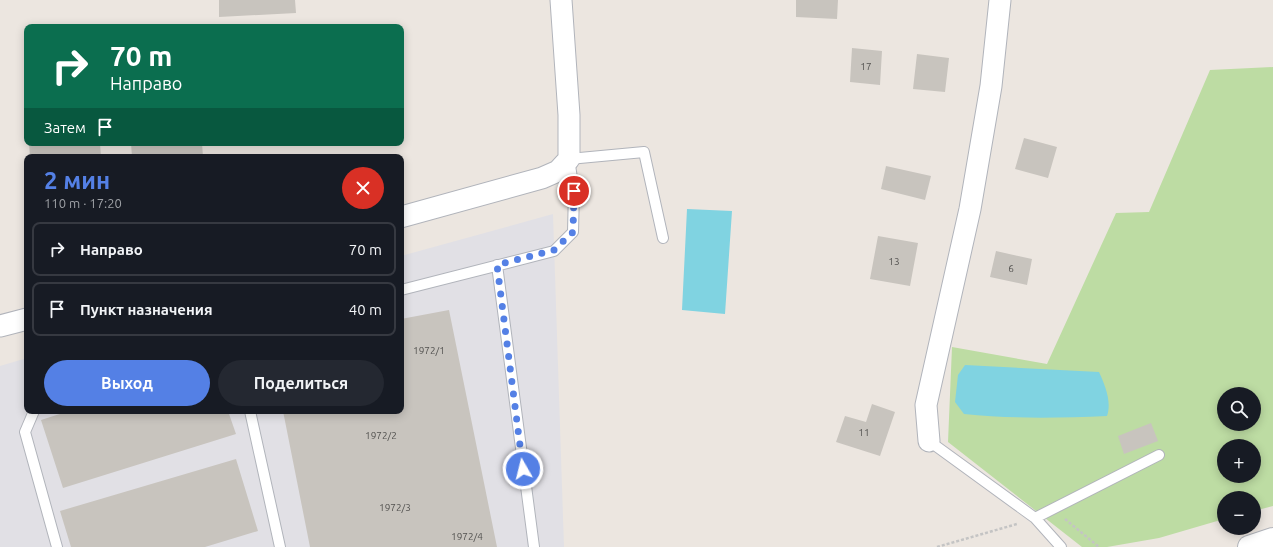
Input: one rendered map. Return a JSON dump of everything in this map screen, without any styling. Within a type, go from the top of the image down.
[{"type":"main road","points":[[1250,547],[1273,539]]},
{"type":"street","points":[[404,216],[542,178],[558,171],[569,159],[569,115],[562,0]]},
{"type":"street","points":[[929,441],[926,405],[970,209],[991,86],[1000,0]]},
{"type":"street","points":[[0,326],[24,320]]},
{"type":"lane","points":[[404,289],[554,250],[573,232],[574,191],[569,159],[644,152],[663,238]]},
{"type":"lane","points":[[497,265],[534,547]]},
{"type":"lane","points":[[33,414],[25,432],[57,547]]},
{"type":"lane","points":[[251,414],[280,547]]},
{"type":"lane","points":[[929,441],[1035,518],[1061,547]]},
{"type":"lane","points":[[1035,518],[1159,455]]},
{"type":"path","points":[[1053,509],[1099,547]]},
{"type":"path","points":[[937,547],[1035,518]]},
{"type":"shaded area","points":[[553,214],[564,547],[0,547],[0,366],[24,359],[24,414],[404,414],[404,255]]},
{"type":"green space","points":[[1273,67],[1273,506],[1261,509],[1261,491],[1217,491],[1217,521],[1159,538],[1107,547],[1082,547],[948,442],[952,347],[1047,364],[1116,213],[1149,212],[1210,70]]},
{"type":"water","points":[[687,209],[732,211],[725,314],[682,310]]},
{"type":"water","points":[[965,365],[1099,372],[1108,399],[1109,405],[1107,416],[1036,418],[964,414],[955,402],[958,375]]},
{"type":"building","points":[[219,0],[295,0],[296,13],[219,17]]},
{"type":"building","points":[[796,0],[838,0],[837,19],[796,17]]},
{"type":"building","points":[[852,48],[882,51],[880,85],[850,82]]},
{"type":"building","points":[[917,54],[949,58],[945,92],[913,89]]},
{"type":"building","points":[[1024,138],[1057,147],[1048,178],[1015,169]]},
{"type":"building","points":[[29,146],[100,146],[101,154],[30,154]]},
{"type":"building","points":[[131,146],[202,146],[203,154],[132,154]]},
{"type":"building","points":[[886,166],[931,176],[925,200],[881,189]]},
{"type":"building","points":[[878,236],[918,243],[910,286],[870,279]]},
{"type":"building","points":[[996,251],[1032,259],[1027,285],[990,277]]},
{"type":"building","points":[[449,310],[497,547],[310,547],[284,414],[404,414],[404,318]]},
{"type":"building","points":[[872,404],[895,412],[880,456],[836,442],[845,416],[866,422]]},
{"type":"building","points":[[60,414],[229,414],[236,434],[63,488],[41,420]]},
{"type":"building","points":[[1151,423],[1158,441],[1124,454],[1118,436]]},
{"type":"building","points":[[236,459],[258,531],[205,547],[71,547],[60,511]]},
{"type":"route","points":[[523,469],[497,265],[554,250],[573,232],[574,191]]}]
